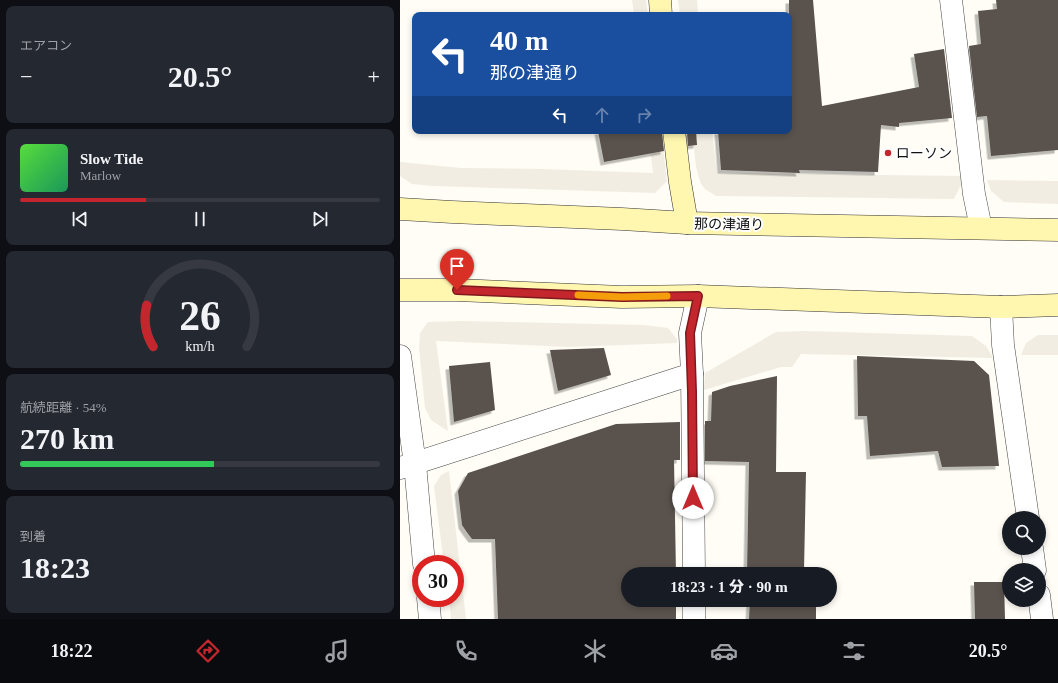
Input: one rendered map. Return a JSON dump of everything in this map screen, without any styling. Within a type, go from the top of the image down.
[{"type":"main road","points":[[660,0],[662,12]]},
{"type":"main road","points":[[674,134],[687,223]]},
{"type":"main road","name":"那の津通り","points":[[400,209],[687,223],[1058,230]]},
{"type":"main road","points":[[400,290],[457,290],[622,297],[698,296],[1001,307],[1058,305]]},
{"type":"street","points":[[951,0],[974,194],[981,228]]},
{"type":"street","points":[[694,567],[692,374],[690,333],[698,296]]},
{"type":"street","points":[[1001,307],[1003,345],[1027,511]]},
{"type":"street","points":[[400,356],[407,466],[422,555]]},
{"type":"street","points":[[407,466],[692,374]]},
{"type":"street","points":[[429,607],[430,619]]},
{"type":"street","points":[[694,607],[694,619]]},
{"type":"street","points":[[1040,607],[1042,619]]},
{"type":"shaded area","points":[[632,0],[646,0],[648,12],[634,12]]},
{"type":"shaded area","points":[[678,0],[697,0],[698,12],[680,12]]},
{"type":"shaded area","points":[[648,134],[661,134],[667,181],[655,193],[433,186],[412,184],[400,176],[400,162],[461,168],[653,173]]},
{"type":"shaded area","points":[[692,134],[712,134],[717,173],[965,176],[954,199],[716,196],[705,189],[701,184],[696,167]]},
{"type":"shaded area","points":[[987,180],[1058,181],[1058,204],[1004,202],[991,191]]},
{"type":"shaded area","points":[[458,321],[644,325],[668,328],[677,339],[677,343],[569,347],[436,341],[448,431],[431,420],[425,408],[419,348],[420,333],[428,322]]},
{"type":"shaded area","points":[[806,331],[972,336],[986,346],[993,358],[801,354],[792,367],[781,367],[704,390],[705,373],[776,332]]},
{"type":"shaded area","points":[[1038,335],[1058,335],[1058,355],[1021,355],[1026,343]]},
{"type":"shaded area","points":[[449,471],[459,555],[443,555],[434,486],[441,475]]},
{"type":"shaded area","points":[[464,602],[466,619],[451,619],[450,607],[464,607]]},
{"type":"building","points":[[789,0],[813,0],[822,106],[919,87],[914,54],[944,49],[952,118],[899,123],[899,127],[881,125],[878,172],[799,170],[800,173],[721,170],[718,134],[792,134],[792,12],[789,12]]},
{"type":"building","points":[[996,0],[1058,0],[1058,150],[991,156],[987,116],[977,117],[969,46],[981,44],[978,11],[997,9]]},
{"type":"building","points":[[599,134],[662,134],[664,151],[604,162]]},
{"type":"building","points":[[687,134],[696,134],[697,145],[688,146]]},
{"type":"building","points":[[604,348],[611,375],[558,391],[550,350]]},
{"type":"building","points":[[857,356],[974,361],[989,375],[999,466],[942,467],[938,451],[870,456],[867,416],[858,416]]},
{"type":"building","points":[[490,362],[495,410],[454,422],[449,366]]},
{"type":"building","points":[[777,376],[776,472],[806,472],[804,567],[747,567],[749,462],[705,461],[705,421],[711,421],[712,392],[730,386]]},
{"type":"building","points":[[680,422],[680,460],[674,460],[676,567],[621,567],[621,607],[676,607],[676,619],[498,619],[495,539],[472,539],[462,525],[458,491],[468,473],[616,424]]},
{"type":"building","points":[[974,582],[1002,582],[1002,607],[1005,607],[1005,619],[975,619]]},
{"type":"building","points":[[750,607],[816,607],[816,619],[749,619]]},
{"type":"slow traffic","points":[[578,295],[622,297],[667,296]]},
{"type":"place","name":"ローソン","points":[[888,153]]},
{"type":"route","points":[[457,290],[622,297],[698,296],[690,333],[693,498]]}]
